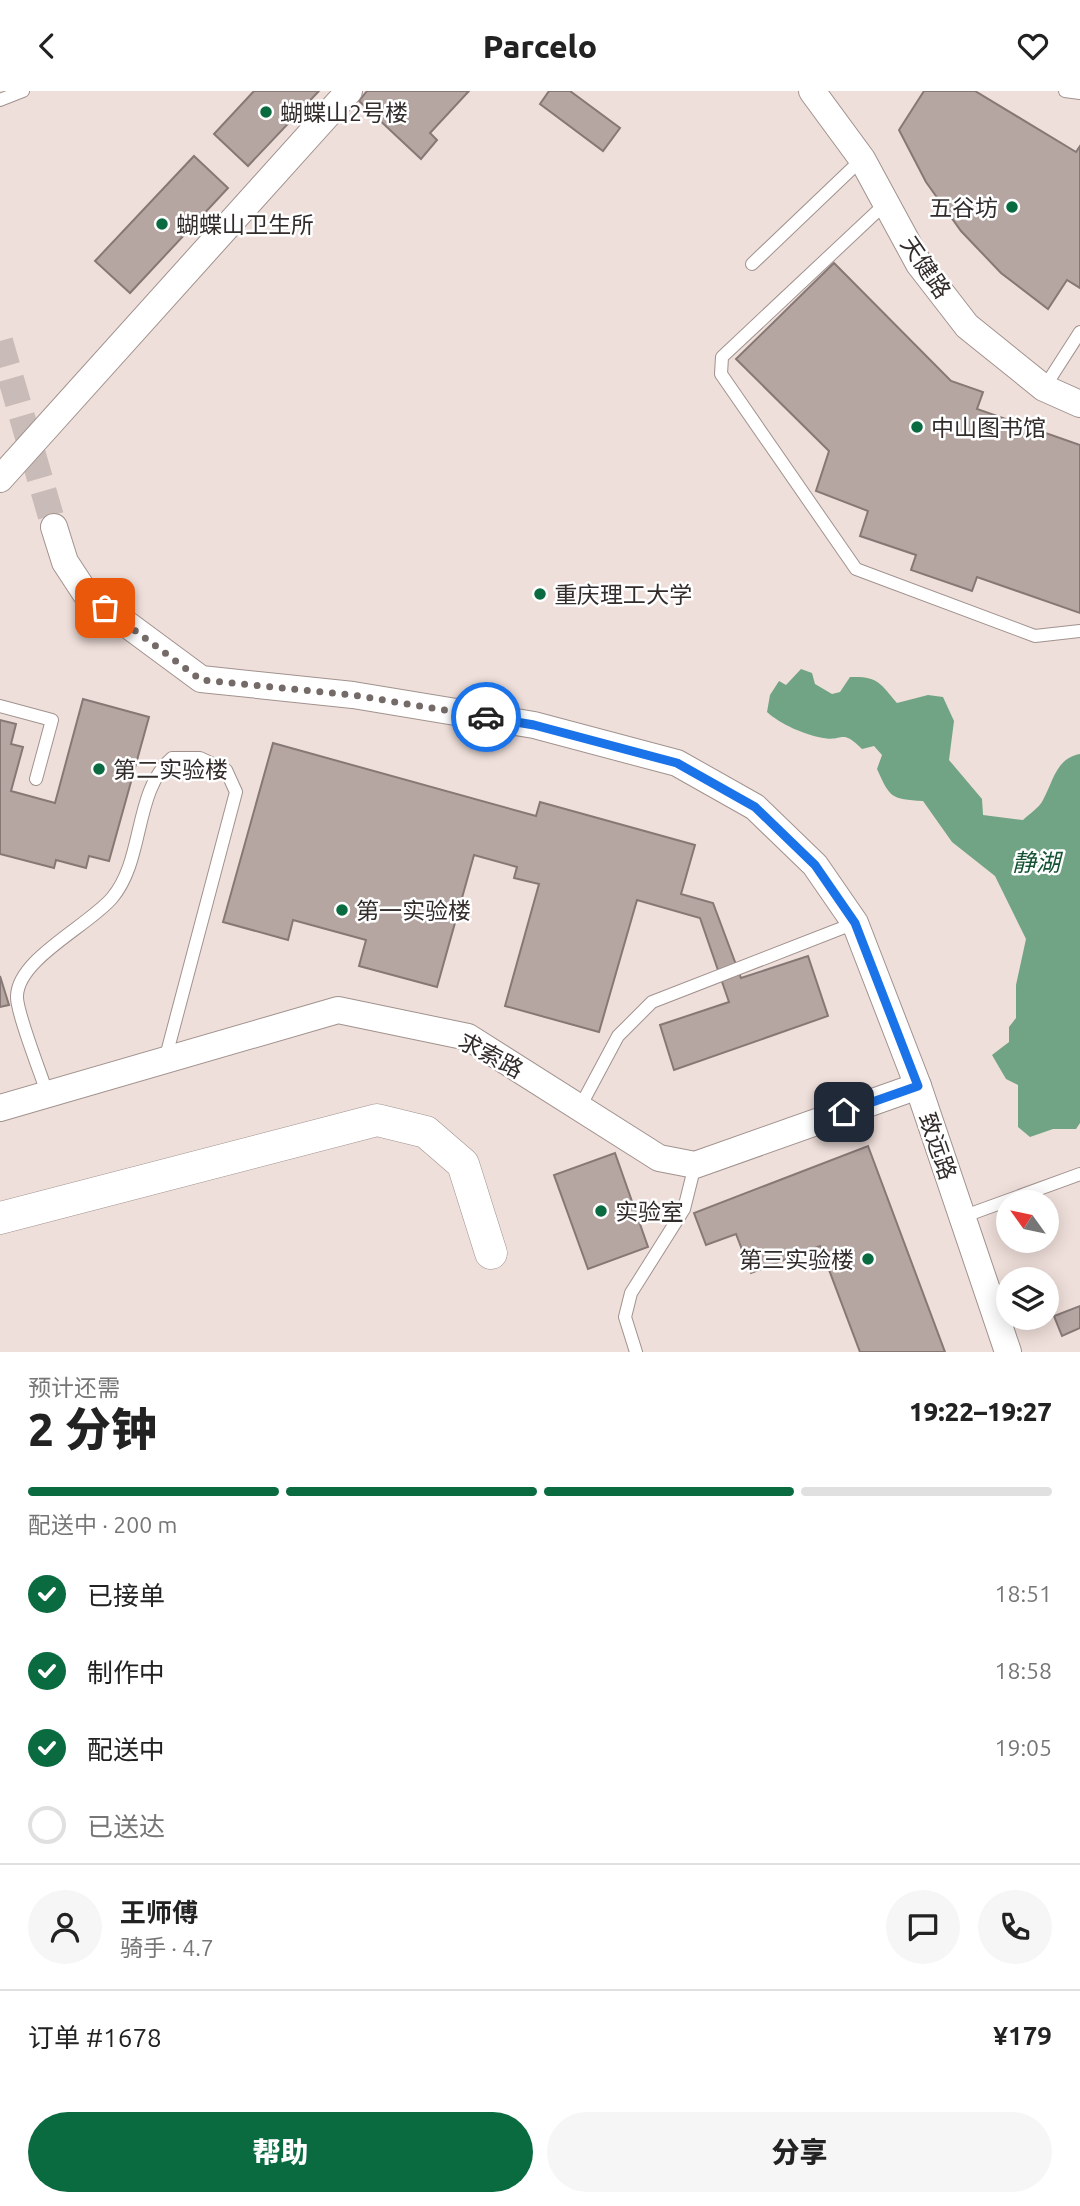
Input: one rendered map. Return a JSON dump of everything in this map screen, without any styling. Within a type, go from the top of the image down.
[{"type":"street","points":[[0,479],[349,91]]},
{"type":"street","name":"天健路","points":[[812,91],[862,159],[919,264],[967,326],[1044,388],[1080,404]]},
{"type":"street","name":"致远路","points":[[54,527],[65,562],[86,594],[201,680],[353,695],[534,725],[677,763],[755,807],[815,865],[855,923],[918,1086],[1008,1352]]},
{"type":"street","name":"求索路","points":[[0,1108],[338,1010],[468,1037],[659,1158],[695,1165]]},
{"type":"street","points":[[695,1165],[918,1086]]},
{"type":"street","points":[[0,1218],[377,1119],[426,1132],[463,1164],[491,1253]]},
{"type":"lane","points":[[0,100],[23,91]]},
{"type":"lane","points":[[1065,91],[1080,93]]},
{"type":"lane","points":[[752,264],[862,159]]},
{"type":"lane","points":[[886,203],[722,356],[721,374],[856,569],[1035,636],[1080,631]]},
{"type":"lane","points":[[1044,388],[1080,333]]},
{"type":"lane","points":[[0,706],[52,720],[36,779]]},
{"type":"lane","points":[[47,1093],[17,997],[23,974],[112,898],[123,879],[157,771],[172,758],[200,758],[226,770],[236,792],[165,1059]]},
{"type":"lane","points":[[580,1107],[618,1036],[652,1002],[855,923]]},
{"type":"lane","points":[[636,1352],[625,1317],[631,1293],[684,1209],[695,1165]]},
{"type":"lane","points":[[962,1217],[1080,1174]]},
{"type":"water","name":"静湖","points":[[801,669],[812,673],[815,684],[832,694],[840,692],[850,677],[859,677],[878,682],[897,703],[928,695],[943,697],[954,721],[949,760],[982,799],[983,815],[1023,820],[1041,803],[1060,766],[1072,756],[1080,754],[1080,1123],[1076,1129],[1053,1129],[1030,1137],[1018,1127],[1018,1085],[1006,1079],[992,1055],[1009,1042],[1009,1027],[1016,1018],[1016,985],[1026,939],[995,876],[952,842],[923,801],[898,798],[889,791],[877,769],[882,755],[874,746],[862,749],[846,737],[830,739],[808,734],[786,725],[767,712],[770,695],[779,681],[786,685]]},
{"type":"building","name":"蝴蝶山2号楼","points":[[254,91],[319,91],[248,166],[214,134]]},
{"type":"building","points":[[367,91],[469,91],[430,133],[437,140],[421,159],[359,101]]},
{"type":"building","points":[[549,91],[570,91],[620,128],[603,151],[540,104]]},
{"type":"building","name":"五谷坊","points":[[924,91],[975,91],[1076,152],[1080,146],[1080,288],[1067,280],[1048,309],[1001,273],[961,231],[926,182],[899,130]]},
{"type":"building","name":"蝴蝶山卫生所","points":[[194,156],[228,188],[130,293],[95,261]]},
{"type":"building","name":"中山图书馆","points":[[834,263],[951,381],[983,392],[977,409],[1080,445],[1080,613],[977,577],[972,591],[911,570],[916,555],[860,536],[868,511],[816,491],[829,451],[736,359]]},
{"type":"building","name":"第二实验楼","points":[[83,699],[149,717],[109,861],[89,856],[86,868],[56,860],[54,868],[0,854],[0,720],[16,724],[11,744],[23,747],[11,791],[55,803]]},
{"type":"building","name":"第一实验楼","points":[[273,743],[536,816],[540,802],[695,845],[681,894],[713,903],[741,978],[808,956],[828,1016],[674,1070],[660,1025],[729,1002],[700,918],[637,900],[599,1032],[505,1006],[539,884],[514,878],[517,867],[474,855],[437,987],[359,966],[366,940],[293,920],[288,940],[223,922]]},
{"type":"building","points":[[0,976],[9,1005],[0,1007]]},
{"type":"building","name":"第三实验楼","points":[[868,1146],[945,1352],[860,1352],[820,1246],[751,1273],[736,1234],[706,1245],[694,1213]]},
{"type":"building","name":"实验室","points":[[615,1153],[648,1247],[588,1269],[554,1175]]},
{"type":"building","points":[[1080,1306],[1080,1328],[1062,1336],[1059,1314]]},
{"type":"tunnel","points":[[0,341],[54,527]]},
{"type":"way so far","points":[[105,608],[201,680],[353,695],[486,717]]},
{"type":"place","name":"蝴蝶山2号楼","points":[[266,112]]},
{"type":"place","name":"五谷坊","points":[[1012,207]]},
{"type":"place","name":"蝴蝶山卫生所","points":[[162,224]]},
{"type":"place","name":"中山图书馆","points":[[917,427]]},
{"type":"place","name":"重庆理工大学","points":[[540,594]]},
{"type":"place","name":"第二实验楼","points":[[99,769]]},
{"type":"place","name":"第一实验楼","points":[[342,910]]},
{"type":"place","name":"实验室","points":[[601,1211]]},
{"type":"place","name":"第三实验楼","points":[[868,1259]]},
{"type":"route","points":[[486,717],[534,725],[677,763],[755,807],[815,865],[855,923],[918,1086],[844,1112]]}]
